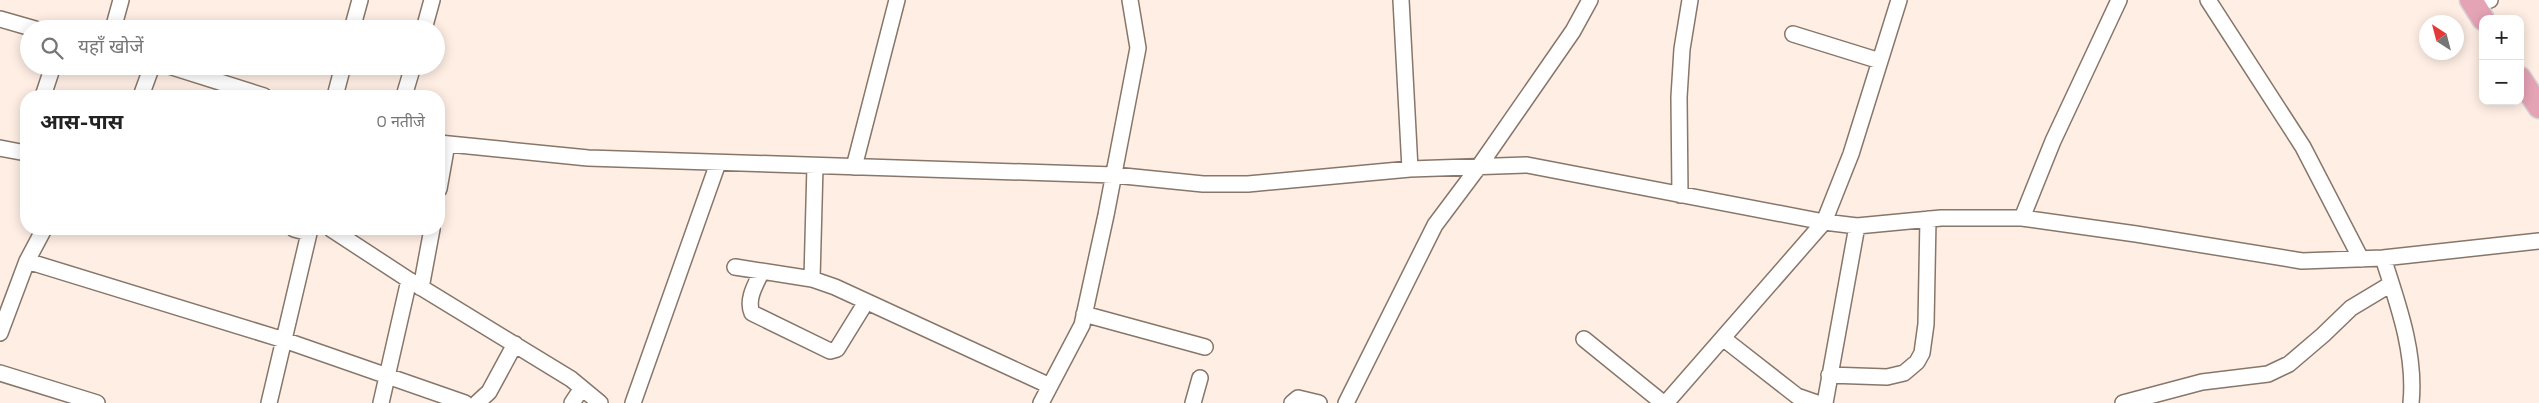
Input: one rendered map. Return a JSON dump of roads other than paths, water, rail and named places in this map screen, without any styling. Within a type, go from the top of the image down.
[{"type":"main road","points":[[2524,84],[2539,107]]},
{"type":"street","points":[[116,20],[120,0]]},
{"type":"street","points":[[354,20],[360,0]]},
{"type":"street","points":[[426,20],[432,0]]},
{"type":"street","points":[[854,167],[897,0]]},
{"type":"street","points":[[735,266],[812,279],[866,302],[1048,397],[1082,325],[1114,175],[1138,48],[1130,0]]},
{"type":"street","points":[[1401,0],[1410,169]]},
{"type":"street","points":[[1346,403],[1435,225],[1480,165],[1573,31],[1590,0]]},
{"type":"street","points":[[1680,195],[1679,97],[1682,49],[1690,0]]},
{"type":"street","points":[[1584,339],[1665,403],[1724,339],[1824,222],[1851,154],[1899,0]]},
{"type":"street","points":[[2022,218],[2053,141],[2119,0]]},
{"type":"street","points":[[2208,0],[2303,147],[2361,259]]},
{"type":"street","points":[[0,20],[20,25]]},
{"type":"street","points":[[1793,34],[1880,61]]},
{"type":"street","points":[[45,90],[50,75]]},
{"type":"street","points":[[144,90],[149,75]]},
{"type":"street","points":[[198,75],[245,90]]},
{"type":"street","points":[[337,90],[341,75]]},
{"type":"street","points":[[406,90],[410,75]]},
{"type":"street","points":[[445,144],[588,158],[1114,175],[1202,184],[1248,184],[1410,169],[1480,165],[1527,165],[1558,169],[1680,195],[1824,222],[1856,226],[1928,219],[2022,218],[2302,261],[2383,258],[2539,241]]},
{"type":"street","points":[[0,148],[20,150]]},
{"type":"street","points":[[633,403],[718,163]]},
{"type":"street","points":[[812,279],[815,166]]},
{"type":"street","points":[[1829,375],[1887,377],[1904,373],[1917,362],[1922,353],[1926,324],[1928,219]]},
{"type":"street","points":[[1825,403],[1856,226]]},
{"type":"street","points":[[0,333],[27,261],[41,235]]},
{"type":"street","points":[[269,403],[309,235]]},
{"type":"street","points":[[340,235],[415,284],[515,344],[582,388],[600,403]]},
{"type":"street","points":[[381,403],[387,374],[430,235]]},
{"type":"street","points":[[2383,258],[2403,322],[2413,385],[2410,403]]},
{"type":"street","points":[[27,261],[284,340],[387,374],[465,403]]},
{"type":"street","points":[[762,271],[750,297],[749,306],[752,313],[830,350],[838,349],[866,302]]},
{"type":"street","points":[[2123,403],[2202,382],[2268,374],[2289,364],[2324,335],[2351,308],[2392,284]]},
{"type":"street","points":[[1084,314],[1206,348]]},
{"type":"street","points":[[1724,339],[1797,396],[1817,403]]},
{"type":"street","points":[[477,403],[489,392],[515,344]]},
{"type":"street","points":[[0,373],[98,403]]},
{"type":"street","points":[[1193,403],[1200,378]]},
{"type":"street","points":[[572,403],[582,388]]},
{"type":"street","points":[[1292,403],[1298,398],[1319,403]]}]
